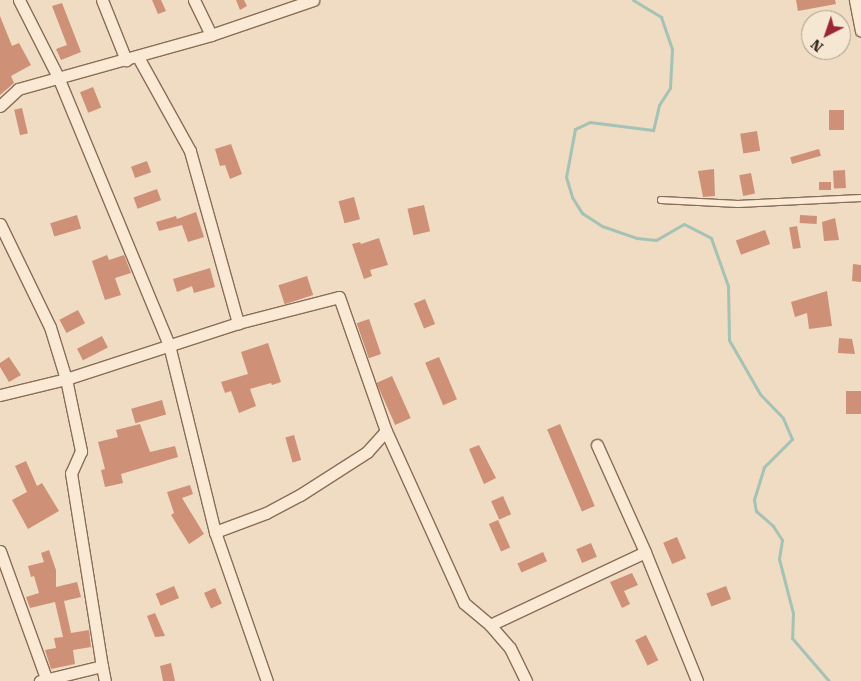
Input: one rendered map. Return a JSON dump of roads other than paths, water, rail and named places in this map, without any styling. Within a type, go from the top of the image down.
[{"type":"street","points":[[20,0],[58,77],[169,345],[215,532],[268,681]]},
{"type":"street","points":[[102,0],[126,60]]},
{"type":"street","points":[[194,0],[211,35]]},
{"type":"street","points":[[0,106],[18,88],[126,60],[211,35],[283,5],[313,0]]},
{"type":"street","points":[[855,0],[861,30]]},
{"type":"street","points":[[138,56],[190,151],[238,323]]},
{"type":"street","points":[[0,224],[50,327],[66,379],[81,451],[70,473],[105,681]]},
{"type":"street","points":[[0,395],[66,379],[238,323],[339,297],[386,431],[464,603],[490,624],[510,648],[526,681]]},
{"type":"street","points":[[215,532],[266,513],[300,495],[367,452],[386,431]]},
{"type":"street","points":[[596,445],[646,552],[697,681]]},
{"type":"street","points":[[0,551],[43,680],[102,666]]},
{"type":"street","points":[[490,624],[646,552]]},
{"type":"lane","points":[[661,200],[738,204],[861,198]]},
{"type":"waterway","points":[[633,0],[661,17],[672,49],[670,88],[659,105],[653,130],[590,122],[575,129],[566,177],[572,197],[582,213],[602,226],[637,238],[656,240],[684,224],[711,238],[728,286],[729,340],[760,394],[783,418],[792,439],[764,467],[754,500],[756,511],[773,526],[782,540],[779,559],[793,613],[792,638],[829,681]]}]
